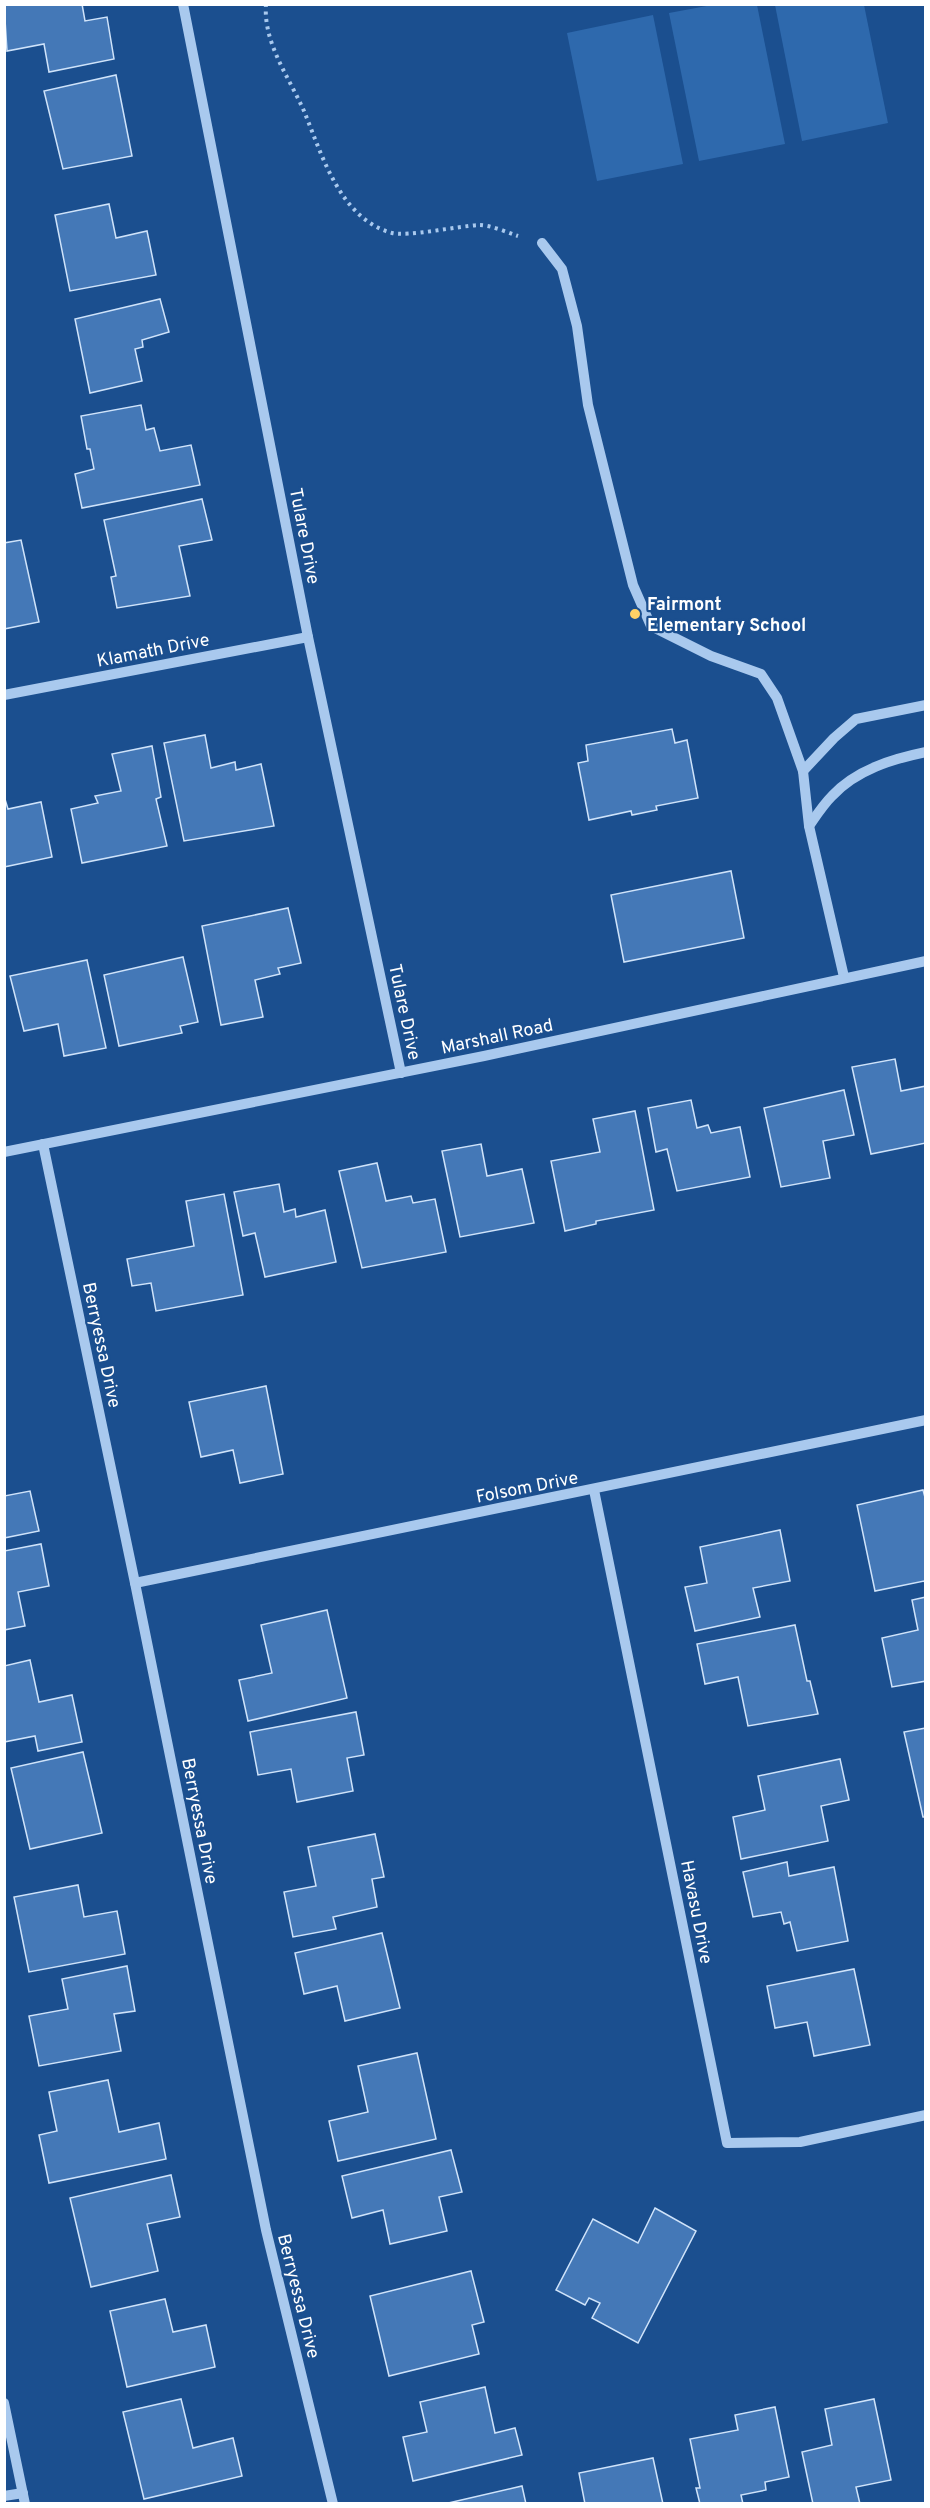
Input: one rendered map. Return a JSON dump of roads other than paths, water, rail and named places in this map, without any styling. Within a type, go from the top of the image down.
[{"type":"street","name":"Tulare Drive","points":[[183,4],[308,637],[401,1073]]},
{"type":"street","points":[[542,243],[562,269],[577,326],[594,428],[633,585],[651,626],[711,656],[761,674],[777,698],[803,771],[809,826],[844,977]]},
{"type":"street","name":"Klamath Drive","points":[[4,695],[308,637]]},
{"type":"street","points":[[803,771],[834,738],[856,719],[926,705]]},
{"type":"street","points":[[809,826],[832,795],[856,776],[899,757],[926,752]]},
{"type":"street","name":"Marshall Road","points":[[4,1152],[401,1073],[926,961]]},
{"type":"street","name":"Berryessa Drive","points":[[42,1144],[135,1583],[266,2230],[333,2504]]},
{"type":"street","name":"Folsom Drive","points":[[135,1583],[926,1420]]},
{"type":"street","name":"Havasu Drive","points":[[594,1490],[727,2143],[800,2142],[926,2115]]},
{"type":"street","points":[[4,2403],[24,2498],[4,2496]]},
{"type":"place","name":"Fairmont Elementary School","points":[[635,614]]}]
